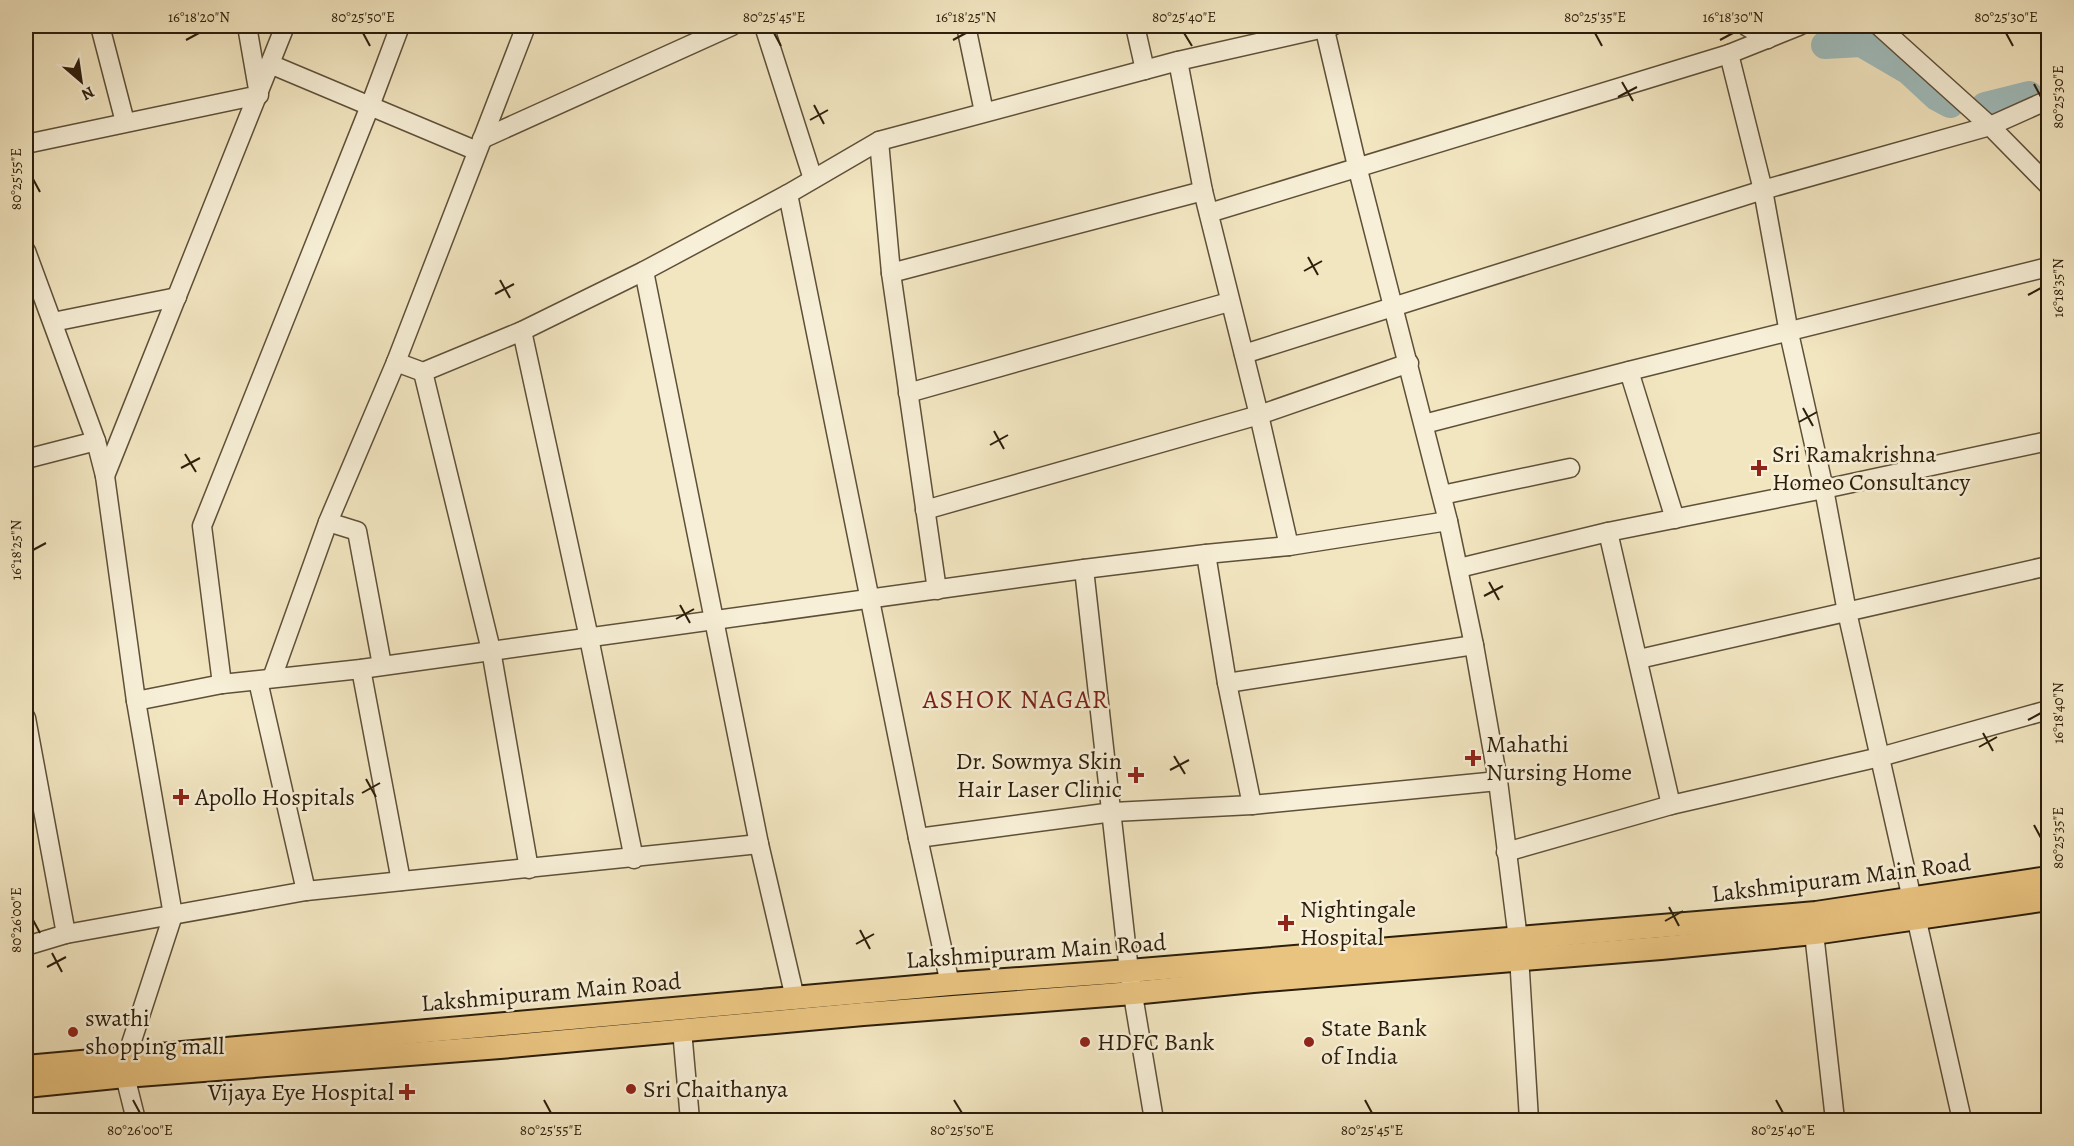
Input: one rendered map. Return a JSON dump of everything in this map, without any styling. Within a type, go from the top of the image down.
[{"type":"main road","name":"Lakshmipuram Main Road","points":[[1518,949],[1661,948],[1814,933],[2049,878]]},
{"type":"main road","name":"Lakshmipuram Main Road","points":[[26,1067],[125,1068],[500,1047],[1131,982],[1518,949],[1815,913],[2049,899]]},
{"type":"main road","name":"Lakshmipuram Main Road","points":[[26,1086],[125,1068],[795,998],[950,984],[1131,982]]},
{"type":"street","points":[[100,26],[125,122]]},
{"type":"street","points":[[247,26],[259,94]]},
{"type":"street","points":[[105,476],[285,26]]},
{"type":"street","points":[[222,684],[202,526],[400,26]]},
{"type":"street","points":[[306,891],[265,680],[328,522],[396,362],[526,26]]},
{"type":"street","points":[[270,64],[370,106],[480,145],[732,26]]},
{"type":"street","points":[[764,26],[813,179]]},
{"type":"street","points":[[966,26],[984,112]]},
{"type":"street","points":[[1135,26],[1145,70]]},
{"type":"street","points":[[1746,26],[1768,39]]},
{"type":"street","points":[[1209,213],[1729,54],[1799,26]]},
{"type":"street","points":[[1879,26],[1990,126],[2049,185]]},
{"type":"street","points":[[396,362],[423,372],[522,331],[644,271],[788,194],[879,141],[1178,61],[1328,27],[1357,166],[1442,495],[1474,645],[1498,782],[1518,949],[1529,1120]]},
{"type":"street","points":[[1729,54],[1763,190],[1789,333],[1824,489],[1847,612],[1916,908],[1962,1120]]},
{"type":"street","points":[[1178,61],[1203,191],[1289,546]]},
{"type":"street","points":[[26,144],[259,94]]},
{"type":"street","points":[[1244,354],[1763,190],[1990,126],[2049,100]]},
{"type":"street","points":[[879,141],[891,273],[937,590]]},
{"type":"street","points":[[891,273],[1203,191]]},
{"type":"street","points":[[788,194],[918,838],[950,984]]},
{"type":"street","points":[[26,251],[96,441],[105,476],[136,701],[173,915],[125,1068],[136,1120]]},
{"type":"street","points":[[1424,424],[2049,267]]},
{"type":"street","points":[[644,271],[759,844],[795,998]]},
{"type":"street","points":[[53,322],[177,297]]},
{"type":"street","points":[[908,393],[1229,302]]},
{"type":"street","points":[[522,331],[589,638],[634,859]]},
{"type":"street","points":[[925,510],[1259,415],[1409,363]]},
{"type":"street","points":[[1629,371],[1675,519]]},
{"type":"street","points":[[423,372],[491,650],[529,869]]},
{"type":"street","points":[[26,459],[96,441]]},
{"type":"street","points":[[1459,568],[1608,532],[2049,441]]},
{"type":"street","points":[[1442,495],[1570,468]]},
{"type":"street","points":[[136,701],[222,684],[361,669],[1084,569],[1289,546],[1448,521]]},
{"type":"street","points":[[328,522],[357,531],[382,665]]},
{"type":"street","points":[[1608,532],[1671,805]]},
{"type":"street","points":[[1206,554],[1227,683],[1252,806]]},
{"type":"street","points":[[1639,659],[2049,566]]},
{"type":"street","points":[[1084,569],[1131,982],[1154,1120]]},
{"type":"street","points":[[1227,683],[1474,645]]},
{"type":"street","points":[[361,669],[401,881]]},
{"type":"street","points":[[1506,852],[1671,805],[1880,757],[2049,710]]},
{"type":"street","points":[[26,718],[66,934]]},
{"type":"street","points":[[918,838],[1113,812],[1252,806],[1498,782]]},
{"type":"street","points":[[26,946],[66,934],[306,891],[634,859],[759,844]]},
{"type":"street","points":[[1814,933],[1834,1120]]},
{"type":"street","points":[[682,1030],[690,1120]]},
{"type":"waterway","points":[[1825,45],[1861,43],[1909,71],[1937,97],[1950,104]]},
{"type":"waterway","points":[[1985,106],[2029,95]]},
{"type":"place","name":"Sri Ramakrishna Homeo Consultancy","points":[[1759,468]]},
{"type":"place","name":"Mahathi Nursing Home","points":[[1473,758]]},
{"type":"place","name":"Dr. Sowmya Skin Hair Laser Clinic","points":[[1136,775]]},
{"type":"place","name":"Apollo Hospitals","points":[[181,797]]},
{"type":"place","name":"Nightingale Hospital","points":[[1286,923]]},
{"type":"place","name":"swathi shopping mall","points":[[73,1032]]},
{"type":"place","name":"HDFC Bank","points":[[1085,1042]]},
{"type":"place","name":"State Bank of India","points":[[1309,1042]]},
{"type":"place","name":"Sri Chaithanya","points":[[631,1089]]},
{"type":"place","name":"Vijaya Eye Hospital","points":[[407,1092]]},
{"type":"district","name":"ASHOK NAGAR","points":[[1016,699]]}]
